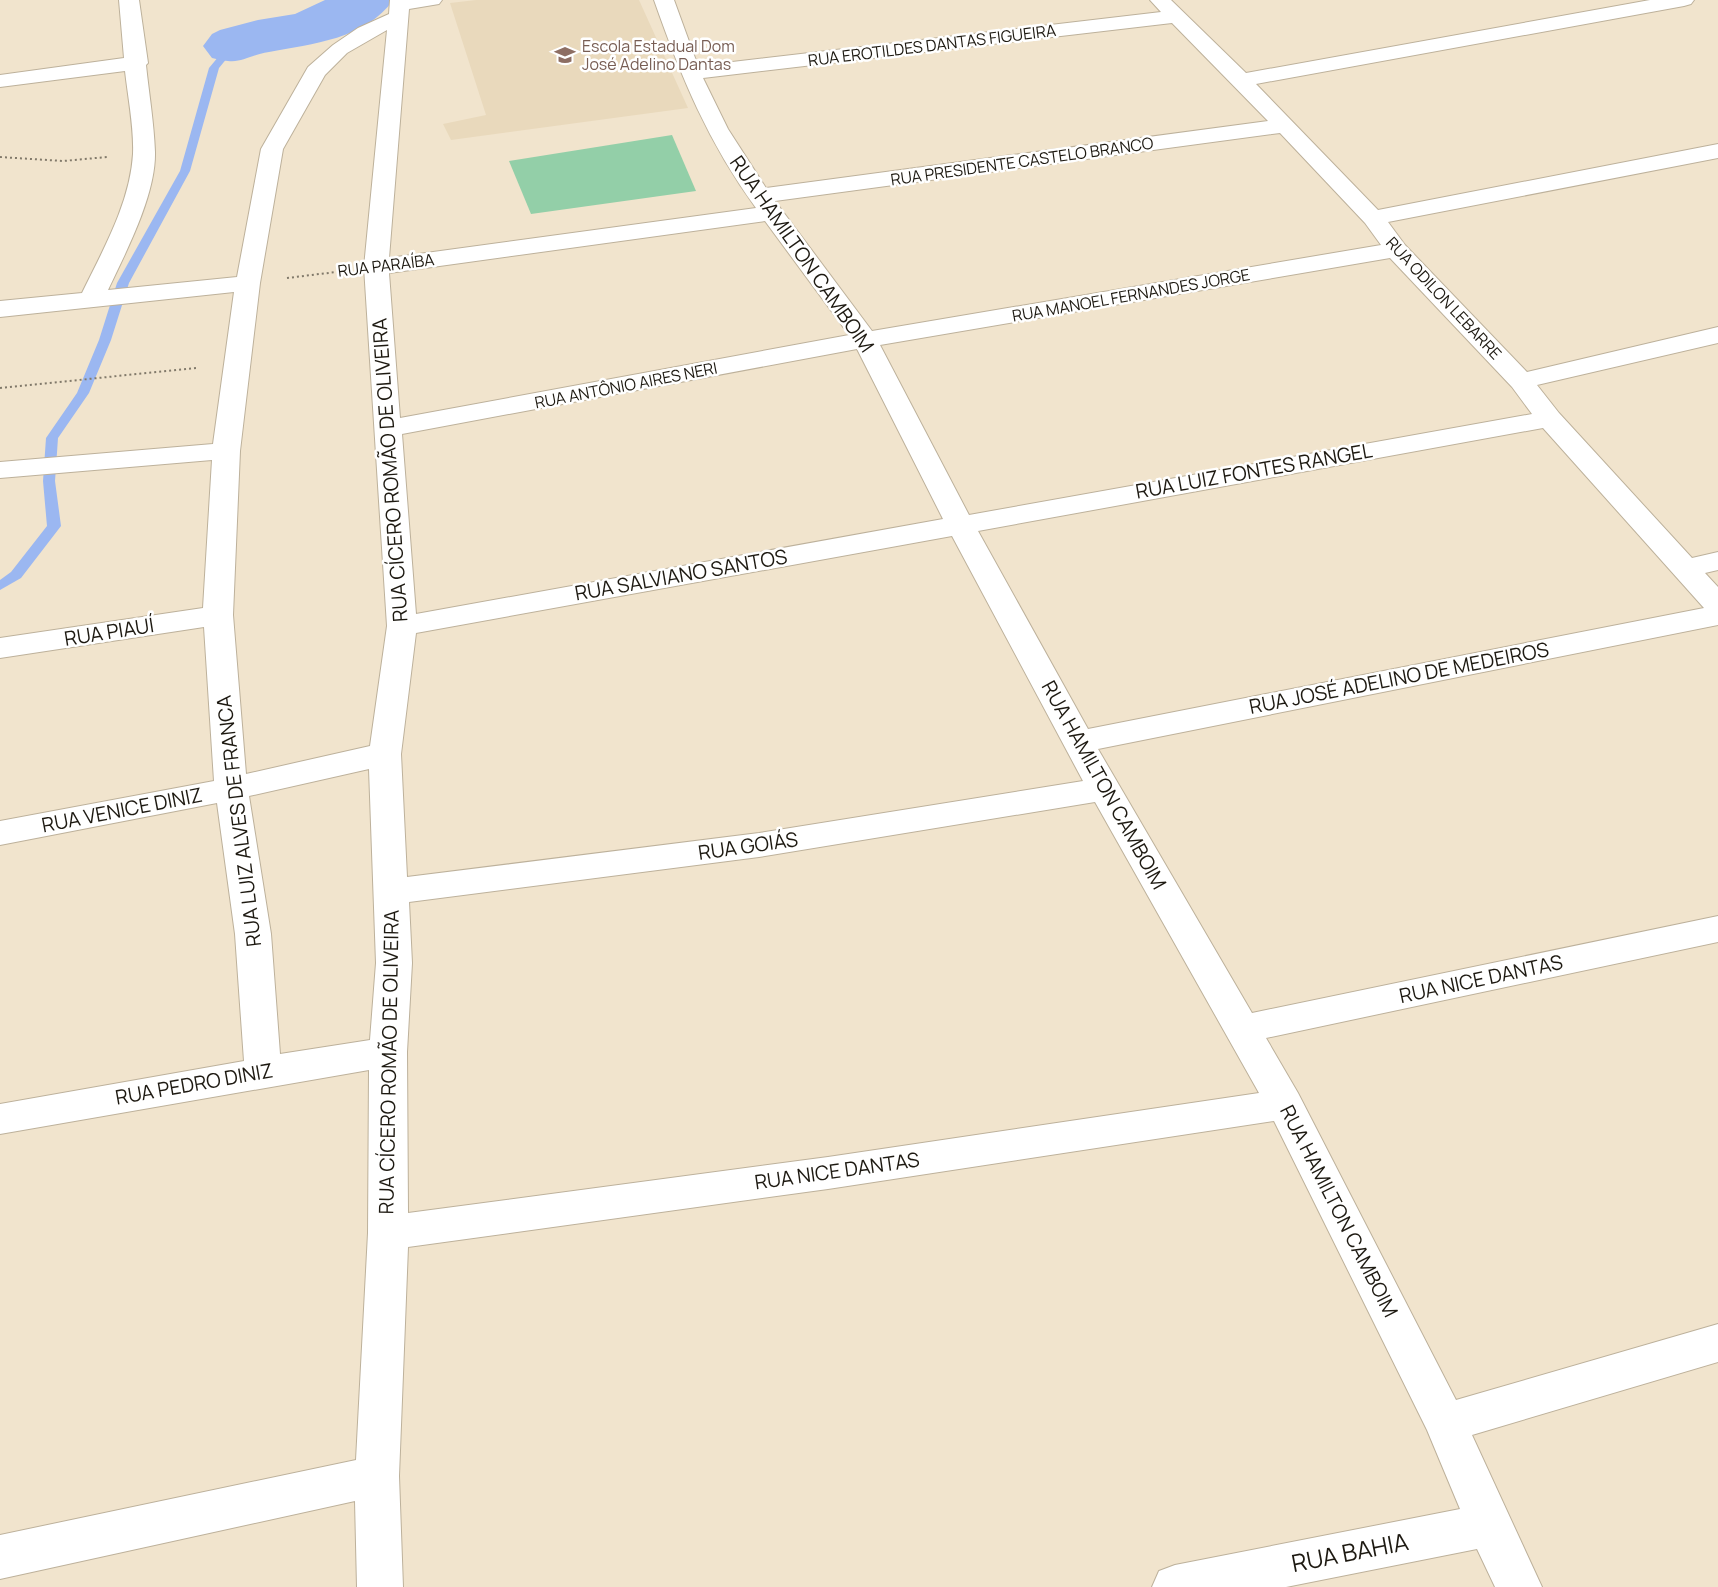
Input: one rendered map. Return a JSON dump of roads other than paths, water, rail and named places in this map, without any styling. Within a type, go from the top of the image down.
[{"type":"street","points":[[91,300],[121,237],[135,200],[144,154],[129,0]]},
{"type":"street","name":"RUA HAMILTON CAMBOIM","points":[[664,0],[690,73],[717,129],[765,205],[866,340],[960,524],[1104,789],[1244,1029],[1285,1104],[1445,1423],[1489,1525],[1519,1587]]},
{"type":"street","points":[[1241,80],[1684,0]]},
{"type":"street","name":"RUA CÍCERO ROMÃO DE OLIVEIRA","points":[[380,1587],[378,1476],[388,1233],[388,1052],[394,963],[385,754],[402,626],[376,267],[408,5]]},
{"type":"street","name":"RUA LUIZ ALVES DE FRANCA","points":[[262,1072],[253,934],[231,789],[218,615],[226,451],[248,283],[272,149],[296,104],[316,72],[340,49],[408,5]]},
{"type":"street","name":"RUA EROTILDES DANTAS FIGUEIRA","points":[[690,73],[1167,8]]},
{"type":"street","name":"RUA ODILON LEBARRE","points":[[1167,8],[1241,80],[1373,218],[1396,250],[1521,381],[1548,418],[1718,605]]},
{"type":"street","points":[[0,81],[136,63]]},
{"type":"street","name":"RUA PRESIDENTE CASTELO BRANCO","points":[[765,205],[1284,126]]},
{"type":"street","points":[[1373,218],[1718,151]]},
{"type":"street","name":"RUA PARAÍBA","points":[[376,267],[765,205]]},
{"type":"street","name":"RUA MANOEL FERNANDES JORGE","points":[[866,340],[1396,250]]},
{"type":"street","points":[[0,309],[248,283]]},
{"type":"street","points":[[1521,381],[1718,335]]},
{"type":"street","name":"RUA ANTÔNIO AIRES NERI","points":[[386,429],[866,340]]},
{"type":"street","name":"RUA LUIZ FONTES RANGEL","points":[[960,524],[1548,418]]},
{"type":"street","points":[[0,470],[226,451]]},
{"type":"street","name":"RUA SALVIANO SANTOS","points":[[402,626],[960,524]]},
{"type":"street","points":[[1686,570],[1718,561]]},
{"type":"street","name":"RUA PIAUÍ","points":[[0,648],[218,615]]},
{"type":"street","name":"RUA JOSÉ ADELINO DE MEDEIROS","points":[[1079,742],[1718,615]]},
{"type":"street","name":"RUA VENICE DINIZ","points":[[0,833],[231,789],[385,754]]},
{"type":"street","name":"RUA GOIÁS","points":[[390,892],[759,845],[1104,789]]},
{"type":"street","name":"RUA NICE DANTAS","points":[[1244,1029],[1718,928]]},
{"type":"street","name":"RUA PEDRO DINIZ","points":[[0,1119],[388,1052]]},
{"type":"street","name":"RUA NICE DANTAS","points":[[388,1233],[828,1173],[1285,1104]]},
{"type":"street","points":[[1445,1423],[1718,1343]]},
{"type":"street","points":[[0,1557],[378,1476]]},
{"type":"street","name":"RUA BAHIA","points":[[1175,1587],[1489,1525]]},
{"type":"waterway","points":[[232,46],[258,37],[317,25],[365,0]]},
{"type":"waterway","points":[[0,586],[16,575],[54,526],[49,481],[52,438],[83,393],[105,340],[123,283],[185,171],[214,68],[232,46]]},
{"type":"place","name":"Escola Estadual Dom José Adelino Dantas","points":[[565,55]]}]
